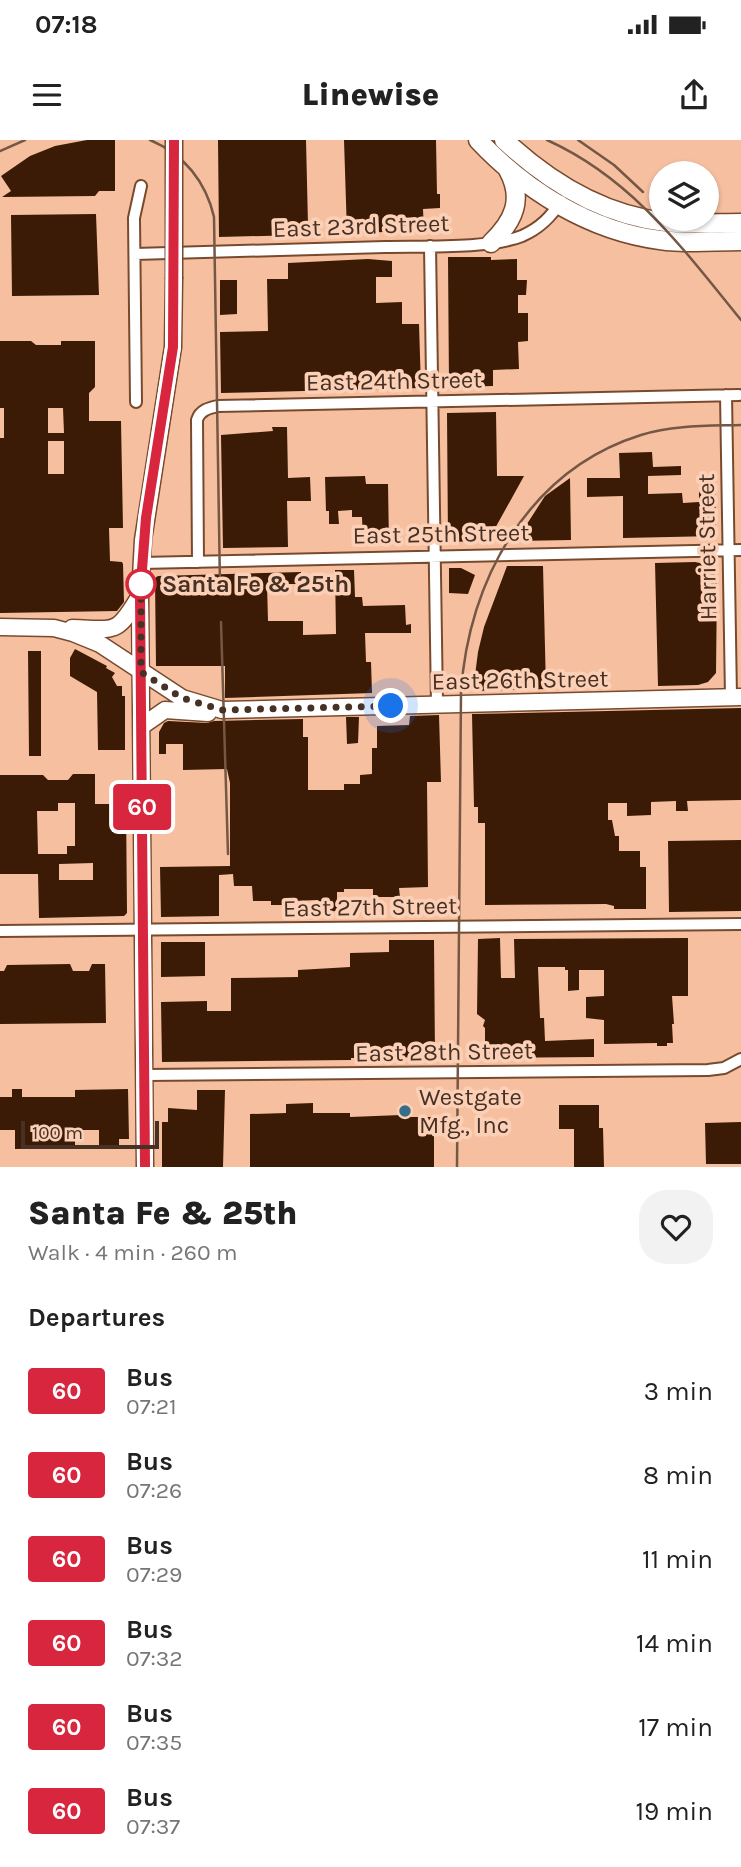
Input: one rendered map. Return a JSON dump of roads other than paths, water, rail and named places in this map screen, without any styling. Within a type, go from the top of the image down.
[{"type":"main road","points":[[145,1167],[140,595],[146,518],[173,347],[174,140]]},
{"type":"main road","points":[[478,140],[508,170],[563,197],[655,221],[741,223]]},
{"type":"main road","points":[[504,140],[563,197],[601,225],[671,242],[741,241]]},
{"type":"main road","points":[[491,243],[510,223],[516,207],[516,189],[508,170]]},
{"type":"main road","points":[[0,627],[116,627],[125,620],[140,595]]},
{"type":"main road","points":[[54,628],[100,645],[141,672]]},
{"type":"main road","name":"East 26th Street","points":[[141,672],[182,698],[222,710],[736,697]]},
{"type":"main road","points":[[142,726],[165,710],[208,713],[239,710]]},
{"type":"street","points":[[136,402],[134,218],[141,186]]},
{"type":"street","name":"East 23rd Street","points":[[135,254],[491,243],[522,236],[541,226],[563,197]]},
{"type":"street","points":[[430,246],[437,705]]},
{"type":"street","name":"Harriet Street","points":[[726,395],[729,550],[736,697]]},
{"type":"street","name":"East 24th Street","points":[[198,562],[197,420],[201,412],[218,406],[739,395]]},
{"type":"street","name":"East 25th Street","points":[[141,563],[741,550]]},
{"type":"street","name":"East 27th Street","points":[[0,931],[741,924]]},
{"type":"street","name":"East 28th Street","points":[[145,1075],[708,1070],[729,1066],[741,1059]]},
{"type":"railway","points":[[0,151],[25,140]]},
{"type":"railway","points":[[150,140],[173,153],[192,171],[205,192],[214,217],[220,585]]},
{"type":"railway","points":[[547,140],[605,174],[631,195],[677,242],[741,320]]},
{"type":"railway","points":[[578,140],[614,165],[643,192]]},
{"type":"railway","points":[[457,1167],[461,693],[466,651],[476,610],[491,571],[512,535],[537,502],[567,474],[601,452],[641,435],[678,428],[741,425]]},
{"type":"railway","points":[[221,622],[228,854]]},
{"type":"place","name":"Santa Fe & 25th","points":[[141,584]]},
{"type":"place","name":"Westgate Mfg., Inc","points":[[405,1111]]}]
